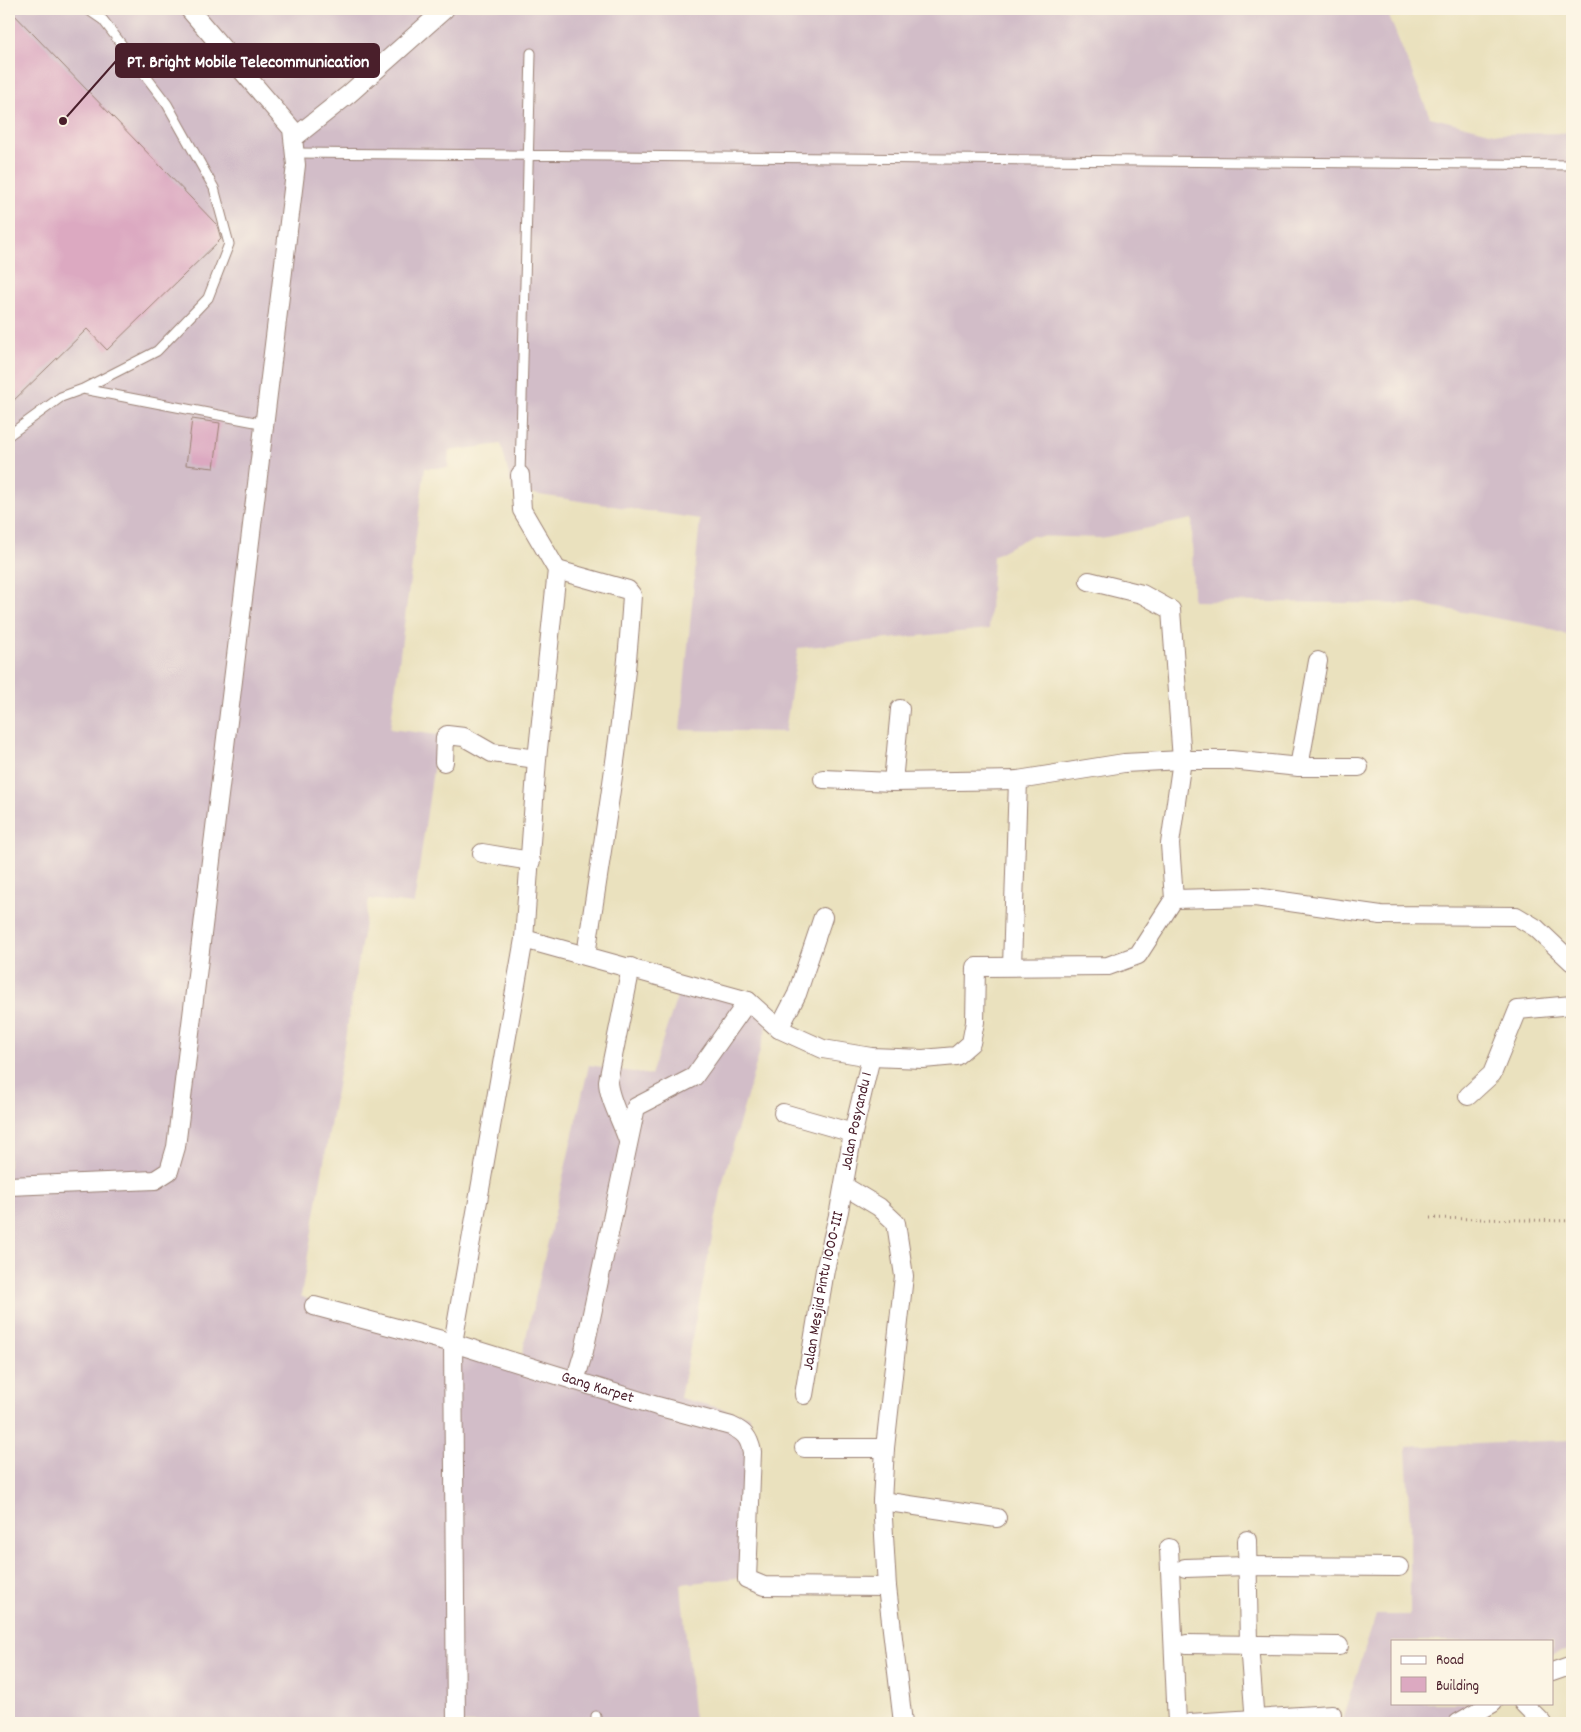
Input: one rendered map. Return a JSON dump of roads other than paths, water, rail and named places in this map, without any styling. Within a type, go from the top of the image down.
[{"type":"street","points":[[9,1186],[155,1180],[169,1171],[176,1147],[296,165],[292,129],[282,114],[189,9]]},
{"type":"street","points":[[295,145],[446,9]]},
{"type":"street","points":[[456,1723],[452,1343],[524,939],[537,759],[557,570],[522,510],[520,475]]},
{"type":"street","points":[[557,570],[628,590],[632,595],[629,642],[616,753],[586,955]]},
{"type":"street","points":[[524,939],[631,967],[748,1001],[779,1030],[823,1049],[871,1057],[923,1060],[956,1056],[971,1042],[975,1022],[976,967],[1108,966],[1138,955],[1174,899],[1170,844],[1182,760],[1172,610],[1142,594],[1089,581]]},
{"type":"street","points":[[1299,767],[1318,661]]},
{"type":"street","points":[[893,782],[900,709]]},
{"type":"street","points":[[444,762],[445,737],[447,735],[464,737],[492,753],[537,759]]},
{"type":"street","points":[[823,779],[893,782],[1018,780],[1124,763],[1182,760],[1231,760],[1299,767],[1358,767]]},
{"type":"street","points":[[997,966],[1018,780]]},
{"type":"street","points":[[482,853],[531,861]]},
{"type":"street","points":[[1174,899],[1255,897],[1380,915],[1516,916],[1536,928],[1572,962]]},
{"type":"street","points":[[779,1030],[797,994],[823,916]]},
{"type":"street","points":[[628,1143],[621,1119],[611,1097],[608,1082],[631,967]]},
{"type":"street","points":[[575,1381],[584,1351],[636,1107],[694,1077],[748,1001]]},
{"type":"street","points":[[1468,1096],[1492,1074],[1518,1010],[1572,1005]]},
{"type":"street","name":"Jalan Posyandu 1","points":[[844,1186],[852,1133],[871,1057]]},
{"type":"street","points":[[783,1113],[852,1133]]},
{"type":"street","points":[[844,1186],[879,1207],[896,1223],[904,1276],[882,1501],[887,1587],[903,1723]]},
{"type":"street","name":"Jalan Mesjid Pintu 1000-III","points":[[804,1395],[825,1270],[844,1186]]},
{"type":"street","name":"Gang Karpet","points":[[314,1306],[452,1343],[731,1426],[743,1432],[750,1440],[752,1452],[747,1579],[764,1586],[887,1587]]},
{"type":"street","points":[[804,1448],[886,1448]]},
{"type":"street","points":[[882,1501],[997,1518]]},
{"type":"street","points":[[1247,1540],[1249,1643],[1254,1721]]},
{"type":"street","points":[[1169,1548],[1177,1723]]},
{"type":"street","points":[[1185,1568],[1248,1566],[1399,1567]]},
{"type":"street","points":[[1186,1644],[1249,1643],[1339,1646]]},
{"type":"street","points":[[1554,1671],[1572,1665]]},
{"type":"street","points":[[1458,1723],[1491,1704]]},
{"type":"street","points":[[1524,1704],[1543,1723]]},
{"type":"street","points":[[1190,1723],[1254,1721],[1332,1714]]},
{"type":"lane","points":[[9,435],[61,397],[83,389],[157,351],[208,298],[229,244],[214,188],[166,104],[103,20],[87,9]]},
{"type":"lane","points":[[520,475],[531,53]]},
{"type":"lane","points":[[295,145],[528,156],[1572,165]]},
{"type":"lane","points":[[83,389],[264,424]]},
{"type":"place","name":"PT. Bright Mobile Telecommunication","points":[[63,121]]}]
